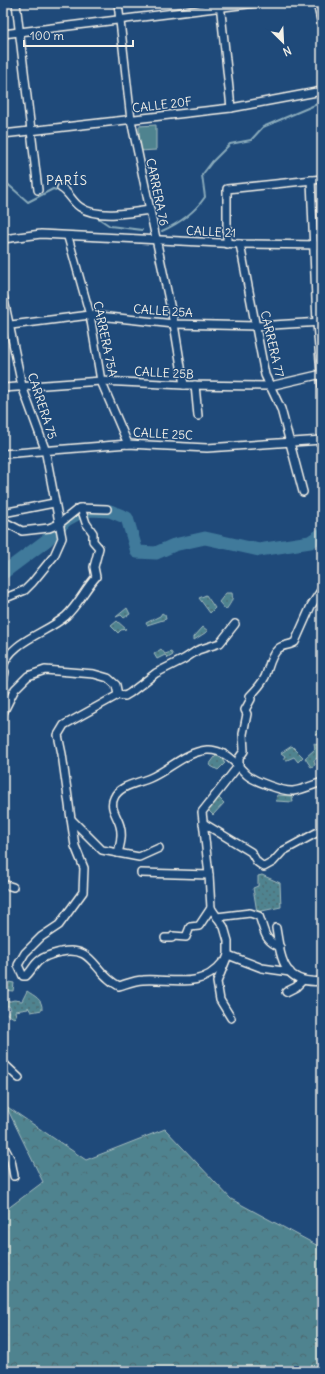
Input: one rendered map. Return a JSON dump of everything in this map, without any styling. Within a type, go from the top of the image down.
[{"type":"street","points":[[16,3],[38,190]]},
{"type":"street","name":"CARRERA 76","points":[[118,3],[131,120],[174,324],[184,385]]},
{"type":"street","points":[[3,34],[120,20],[221,5],[256,3]]},
{"type":"street","points":[[317,3],[322,25]]},
{"type":"street","points":[[221,5],[231,108]]},
{"type":"street","name":"CALLE 20F","points":[[3,134],[231,108],[322,91]]},
{"type":"street","points":[[227,244],[227,189],[322,179]]},
{"type":"street","points":[[311,180],[313,245],[322,386]]},
{"type":"street","points":[[61,188],[77,205],[89,211],[125,214],[150,210]]},
{"type":"street","name":"CALLE 21","points":[[3,239],[41,234],[68,237],[227,244],[322,245]]},
{"type":"street","name":"CARRERA 75A","points":[[68,237],[90,315],[101,381],[128,444]]},
{"type":"street","name":"CARRERA 77","points":[[240,244],[265,375],[282,409],[303,492]]},
{"type":"street","name":"CARRERA 75","points":[[3,295],[6,326],[22,386],[44,449],[62,538],[54,556],[25,590],[3,599]]},
{"type":"street","name":"CALLE 25A","points":[[6,326],[90,315],[174,324],[256,326],[319,322]]},
{"type":"street","name":"CALLE 25B","points":[[3,388],[101,381],[184,385],[270,386],[321,374]]},
{"type":"street","points":[[195,385],[198,416]]},
{"type":"street","name":"CALLE 25C","points":[[3,454],[44,449],[128,444],[207,448],[322,440]]},
{"type":"street","points":[[3,513],[54,503]]},
{"type":"street","points":[[3,521],[22,531],[50,528],[59,524],[70,514],[82,510],[107,509]]},
{"type":"street","points":[[3,681],[5,672],[3,668],[5,660],[16,648],[55,625],[67,615],[96,577],[94,567],[99,548],[93,541],[93,533],[86,522],[82,510]]},
{"type":"street","points":[[232,1018],[220,1000],[217,982],[228,955],[228,941],[224,927],[211,908],[202,812],[239,764],[239,758],[244,752],[243,734],[247,714],[245,710],[251,700],[250,696],[260,687],[277,649],[282,646],[291,645],[295,642],[311,606],[322,589]]},
{"type":"street","points":[[228,955],[217,969],[201,978],[182,983],[141,980],[118,986],[111,982],[84,953],[72,950],[46,957],[36,964],[26,976],[23,976],[18,965],[25,954],[41,937],[59,925],[83,892],[84,868],[75,846],[58,735],[64,725],[118,695],[125,696],[156,674],[198,650],[220,643],[235,624]]},
{"type":"street","points":[[4,710],[15,689],[28,676],[44,670],[94,674],[108,678],[116,685],[118,695]]},
{"type":"street","points":[[118,854],[121,840],[120,826],[113,809],[113,800],[116,793],[124,787],[151,778],[181,760],[207,750],[216,751],[228,756],[239,764],[248,775],[280,789],[292,791],[322,782]]},
{"type":"street","points":[[71,819],[102,850],[139,857],[159,848]]},
{"type":"street","points":[[203,823],[251,852],[257,862],[264,867],[273,862],[283,851],[318,832]]},
{"type":"street","points":[[141,873],[209,874]]},
{"type":"street","points":[[3,884],[13,887]]},
{"type":"street","points":[[165,938],[172,938],[173,936],[186,937],[190,927],[199,926],[211,908]]},
{"type":"street","points":[[217,917],[250,913],[259,916],[263,931],[271,943],[280,947]]},
{"type":"street","points":[[276,928],[281,957],[290,972],[302,980],[322,981]]},
{"type":"street","points":[[228,955],[262,968],[290,972]]},
{"type":"street","points":[[286,992],[296,987],[302,980]]},
{"type":"street","points":[[3,1063],[19,1078]]},
{"type":"street","points":[[3,1145],[11,1160],[14,1176]]},
{"type":"green space","points":[[156,125],[156,150],[140,151],[139,126]]},
{"type":"green space","points":[[226,593],[232,593],[232,598],[226,610],[219,602]]},
{"type":"green space","points":[[206,595],[215,608],[210,613],[199,598]]},
{"type":"green space","points":[[127,608],[130,614],[124,618],[121,615],[116,617]]},
{"type":"green space","points":[[162,613],[165,615],[166,619],[147,625],[146,623],[160,616]]},
{"type":"green space","points":[[117,621],[126,629],[121,630],[118,633],[111,626]]},
{"type":"green space","points":[[203,627],[208,631],[194,640],[194,637]]},
{"type":"green space","points":[[161,649],[165,654],[171,652],[173,655],[168,658],[165,655],[157,659],[154,654]]},
{"type":"green space","points":[[322,729],[322,737],[315,732]]},
{"type":"green space","points":[[322,738],[321,756],[314,760],[315,765],[311,767],[305,758],[315,749],[314,743],[318,745]]},
{"type":"green space","points":[[292,746],[303,757],[298,762],[294,757],[287,760],[283,759],[285,756],[281,753]]},
{"type":"green space","points":[[218,753],[226,757],[223,762],[225,763],[218,770],[209,765]]},
{"type":"green space","points":[[277,795],[292,796],[293,802],[276,801]]},
{"type":"green space","points":[[218,797],[224,803],[213,815],[207,809]]},
{"type":"green space","points":[[262,875],[280,883],[281,907],[257,912],[253,888],[258,886],[258,876]]},
{"type":"green space","points":[[3,981],[14,983],[13,991],[3,990]]},
{"type":"green space","points":[[27,991],[40,1000],[42,1010],[31,1012],[28,1007],[28,1009],[15,1011],[16,1016],[14,1018],[7,1014],[11,1009],[9,1006],[5,1006],[3,1013],[3,1003],[14,1000],[22,1001]]},
{"type":"green space","points":[[6,1106],[86,1160],[165,1129],[231,1199],[322,1248],[322,1371],[3,1371],[3,1212],[43,1182]]},
{"type":"waterway","points":[[162,231],[175,225],[201,203],[205,197],[202,175],[212,162],[230,144],[251,140],[263,127],[322,102]]},
{"type":"waterway","points":[[3,180],[28,202],[53,189],[60,191]]},
{"type":"waterway","points":[[95,216],[110,226],[142,230]]},
{"type":"waterway","points":[[3,573],[47,540],[66,520],[77,514],[91,510],[110,511],[127,518],[137,552],[156,553],[174,545],[205,538],[259,550],[310,542],[322,534]]},
{"type":"district","name":"PARÍS","points":[[67,180]]}]
